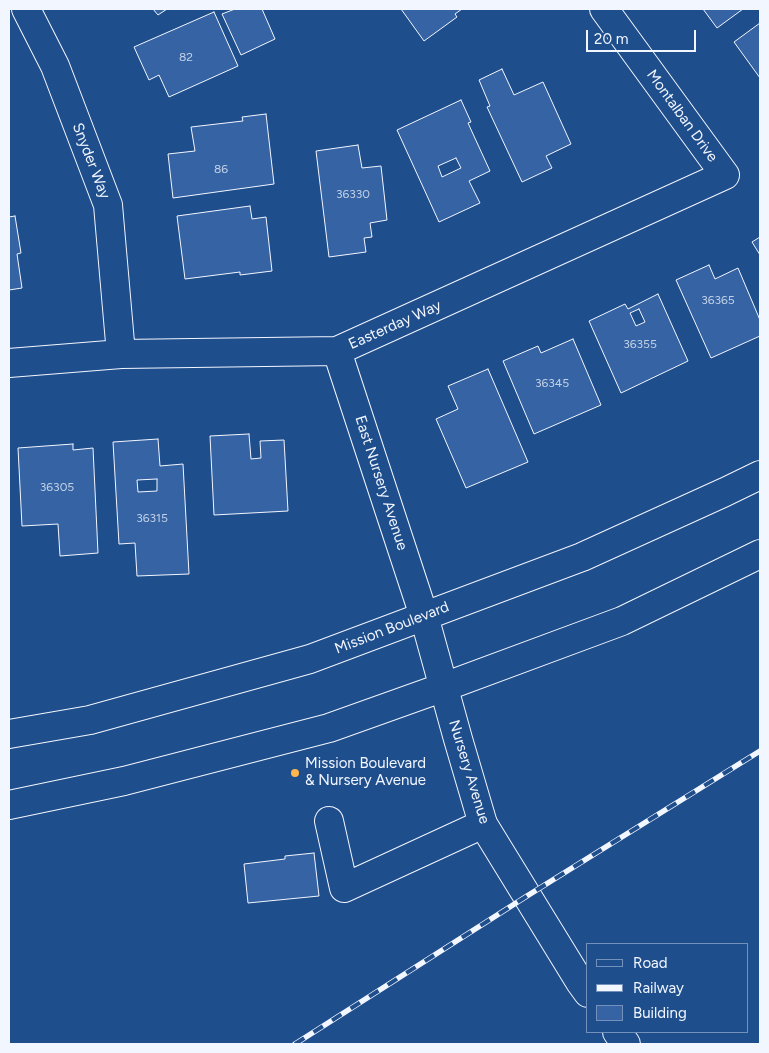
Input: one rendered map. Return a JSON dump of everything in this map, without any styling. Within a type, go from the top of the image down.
[{"type":"main road","name":"Snyder Way","points":[[26,9],[55,66],[108,205],[121,354]]},
{"type":"main road","name":"Montalban Drive","points":[[604,9],[725,175]]},
{"type":"main road","name":"Easterday Way","points":[[9,363],[121,354],[338,351],[725,175]]},
{"type":"main road","name":"East Nursery Avenue","points":[[338,351],[424,616]]},
{"type":"main road","name":"Mission Boulevard","points":[[9,734],[90,720],[310,659],[582,557],[725,492],[760,474]]},
{"type":"main road","points":[[9,805],[124,780],[328,728],[622,621],[760,554]]},
{"type":"main road","name":"Nursery Avenue","points":[[424,616],[483,824],[586,990]]},
{"type":"main road","points":[[329,821],[344,888],[483,824]]},
{"type":"main road","points":[[618,1033],[626,1044]]},
{"type":"building","points":[[153,9],[167,9],[158,15]]},
{"type":"building","points":[[235,9],[262,9],[275,39],[241,55],[222,14]]},
{"type":"building","points":[[401,9],[462,9],[455,14],[457,17],[424,41]]},
{"type":"building","points":[[703,9],[743,9],[717,28]]},
{"type":"building","points":[[214,12],[238,66],[169,97],[159,75],[149,80],[134,47]]},
{"type":"building","points":[[760,23],[760,78],[734,42]]},
{"type":"building","points":[[502,69],[514,95],[543,82],[571,144],[546,156],[552,168],[522,182],[487,107],[490,106],[479,80]]},
{"type":"building","points":[[461,100],[471,122],[468,123],[490,171],[469,181],[480,203],[439,222],[397,130]],"holes":[[[456,158],[461,168],[442,177],[438,166]]]},
{"type":"building","points":[[266,114],[274,184],[173,198],[168,154],[195,151],[191,127],[243,121],[242,117]]},
{"type":"building","points":[[358,145],[362,168],[381,166],[387,220],[370,223],[372,237],[364,238],[366,252],[329,257],[316,151]]},
{"type":"building","points":[[250,206],[252,219],[266,217],[272,271],[240,275],[240,272],[185,279],[177,216]]},
{"type":"building","points":[[15,216],[21,253],[17,254],[22,288],[9,290],[9,217]]},
{"type":"building","points":[[760,237],[760,255],[752,242]]},
{"type":"building","points":[[709,265],[715,279],[738,268],[760,320],[760,336],[711,358],[676,280]]},
{"type":"building","points":[[658,294],[688,361],[621,393],[589,321],[625,304],[628,309]],"holes":[[[639,309],[645,322],[636,326],[630,313]]]},
{"type":"building","points":[[573,339],[601,405],[534,434],[503,361],[538,346],[541,353]]},
{"type":"building","points":[[488,369],[528,462],[466,488],[436,419],[458,409],[448,386]]},
{"type":"building","points":[[249,434],[251,459],[261,458],[260,441],[284,440],[288,511],[214,515],[210,436]]},
{"type":"building","points":[[158,439],[160,466],[183,464],[189,574],[137,576],[135,543],[119,544],[113,442]],"holes":[[[157,479],[157,491],[138,492],[137,480]]]},
{"type":"building","points":[[73,444],[73,450],[93,448],[98,553],[60,556],[58,524],[22,526],[18,448]]},
{"type":"building","points":[[314,853],[319,896],[248,903],[244,864],[285,859],[285,856]]},
{"type":"railway","points":[[295,1044],[527,896],[760,751]]},
{"type":"place","name":"Mission Boulevard & Nursery Avenue","points":[[295,773]]}]
